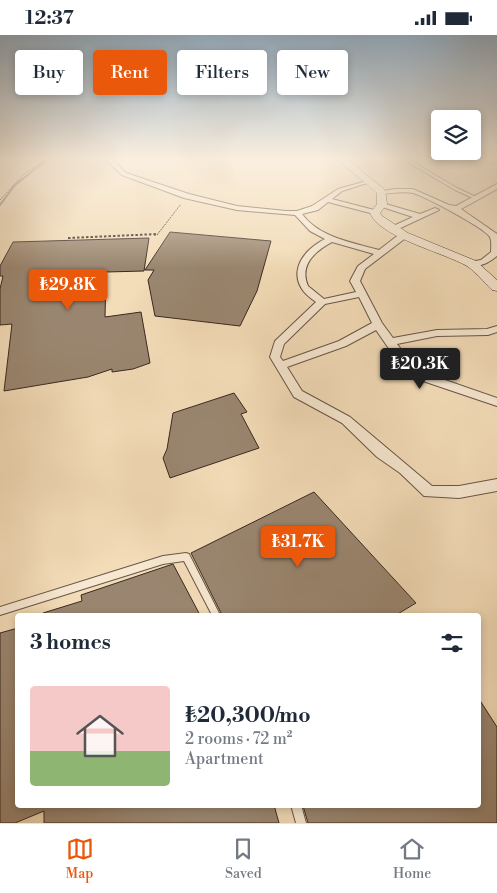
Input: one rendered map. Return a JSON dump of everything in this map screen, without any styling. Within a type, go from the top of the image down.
[{"type":"street","points":[[183,195],[237,208],[297,213],[315,208],[334,195]]},
{"type":"street","points":[[381,195],[377,218],[404,235],[472,264],[497,287]]},
{"type":"street","points":[[423,195],[454,208],[494,234],[496,243],[495,253],[484,262],[472,264]]},
{"type":"street","points":[[454,208],[462,206],[479,195]]},
{"type":"street","points":[[327,200],[420,217]]},
{"type":"street","points":[[394,229],[435,210]]},
{"type":"street","points":[[297,213],[304,225],[315,232],[379,253]]},
{"type":"street","points":[[404,235],[361,268],[355,281],[377,324],[405,363],[418,375],[497,401]]},
{"type":"street","points":[[322,302],[304,289],[300,279],[308,255],[313,249],[334,238]]},
{"type":"street","points":[[361,294],[322,302],[279,343],[275,357],[298,394],[346,420],[382,453],[405,469],[429,492],[460,492],[497,485]]},
{"type":"street","points":[[280,366],[341,345],[362,335],[377,324]]},
{"type":"street","points":[[391,342],[437,333],[488,332],[497,329]]},
{"type":"lane","points":[[469,195],[474,197]]},
{"type":"lane","points":[[0,611],[163,560],[186,557],[215,613]]},
{"type":"lane","points":[[297,808],[302,823]]},
{"type":"path","points":[[68,238],[158,235],[186,196]]},
{"type":"building","points":[[170,232],[271,241],[257,291],[240,326],[155,316],[148,280],[154,270],[145,270]]},
{"type":"building","points":[[149,238],[144,271],[106,272],[105,317],[141,312],[150,363],[133,369],[112,372],[112,369],[88,377],[4,391],[12,324],[0,325],[0,289],[3,276],[0,276],[0,266],[13,242]]},
{"type":"building","points":[[234,393],[247,412],[241,414],[259,448],[170,478],[163,458],[167,449],[173,413]]},
{"type":"building","points":[[314,492],[416,603],[399,613],[221,613],[191,553]]},
{"type":"building","points":[[173,564],[199,613],[43,613],[82,601],[81,595]]},
{"type":"building","points":[[15,629],[15,808],[275,808],[279,823],[44,823],[44,811],[15,823],[0,823],[0,633]]},
{"type":"building","points":[[481,702],[497,727],[497,823],[308,823],[304,808],[481,808]]},
{"type":"waterway","points":[[0,205],[8,195]]}]
